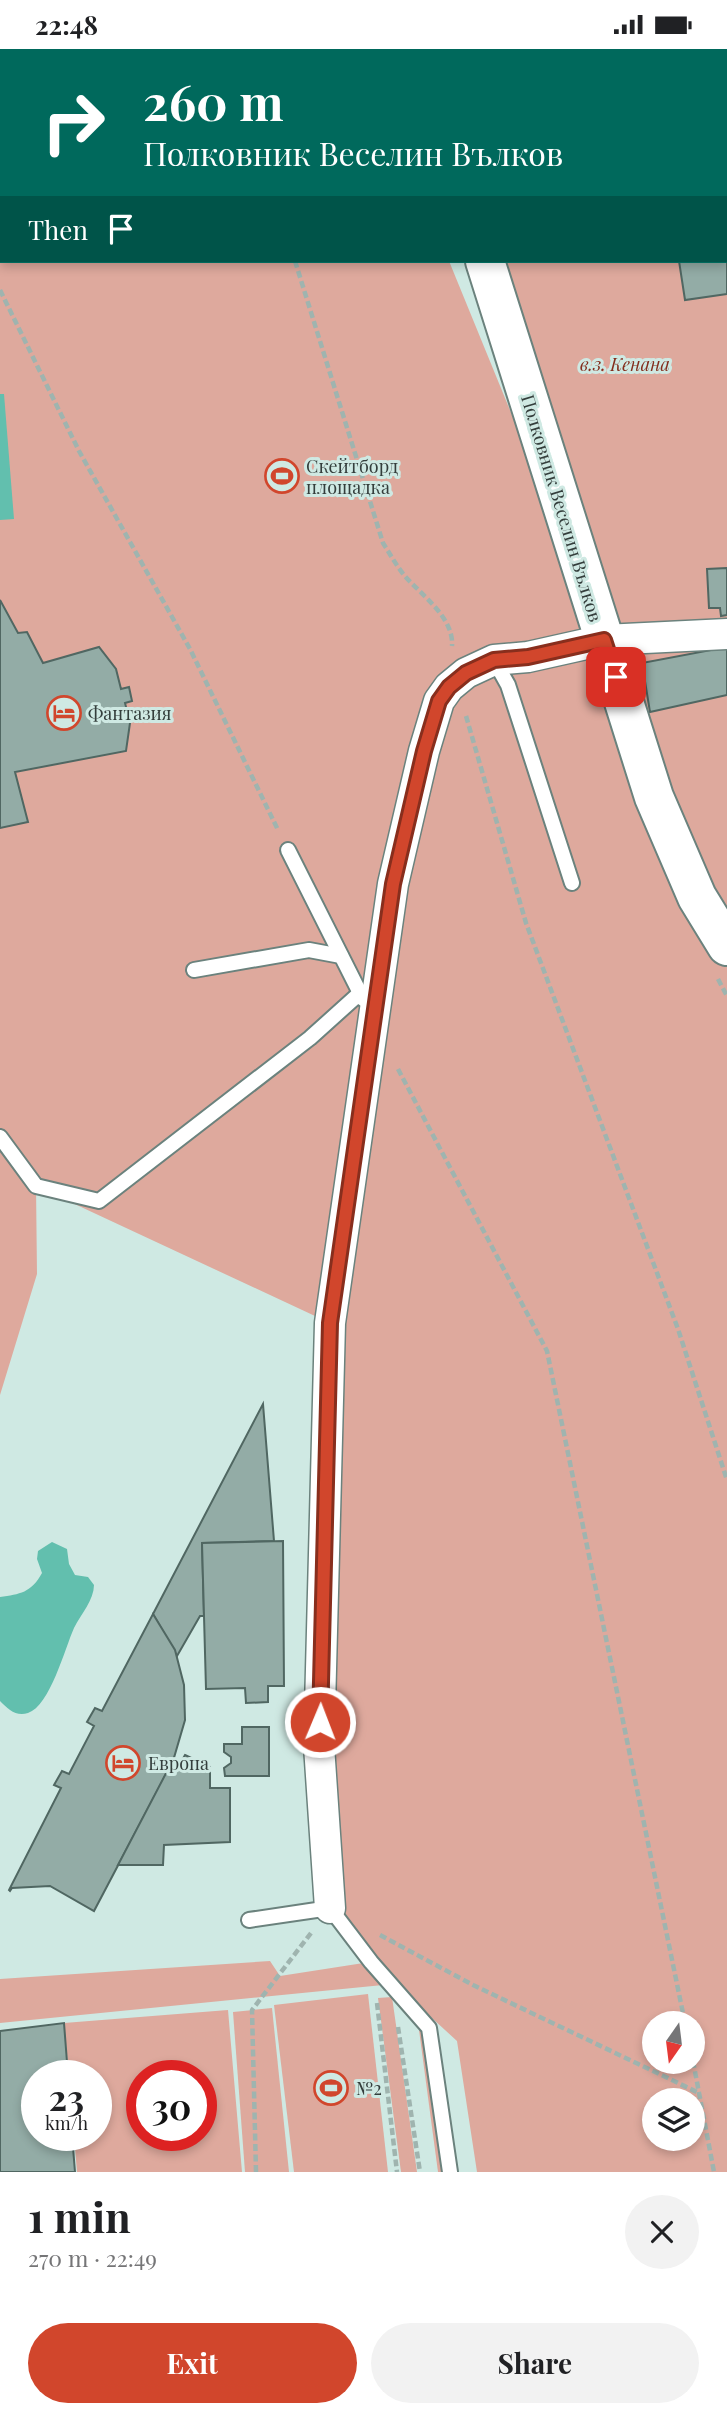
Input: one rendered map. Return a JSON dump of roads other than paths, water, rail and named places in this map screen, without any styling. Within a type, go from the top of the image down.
[{"type":"main road","name":"Полковник Веселин Вълков","points":[[486,263],[654,797],[697,897],[727,946]]},
{"type":"street","points":[[330,1907],[319,1746],[330,1323],[393,884],[424,751],[439,701],[466,673],[494,660],[528,657],[604,640],[727,633]]},
{"type":"lane","points":[[494,660],[508,685],[572,883]]},
{"type":"lane","points":[[288,850],[373,1022]]},
{"type":"lane","points":[[194,970],[309,950],[341,956]]},
{"type":"lane","points":[[0,1137],[36,1186],[99,1201],[310,1038],[360,993]]},
{"type":"lane","points":[[248,1920],[330,1907],[371,1962],[429,2028],[450,2172]]},
{"type":"place","name":"Скейтборд площадка","points":[[282,476]]},
{"type":"place","name":"Фантазия","points":[[64,713]]},
{"type":"place","name":"Европа","points":[[123,1763]]},
{"type":"place","name":"№2","points":[[331,2088]]},
{"type":"park label","name":"в.з. Кенана","points":[[625,364]]}]
